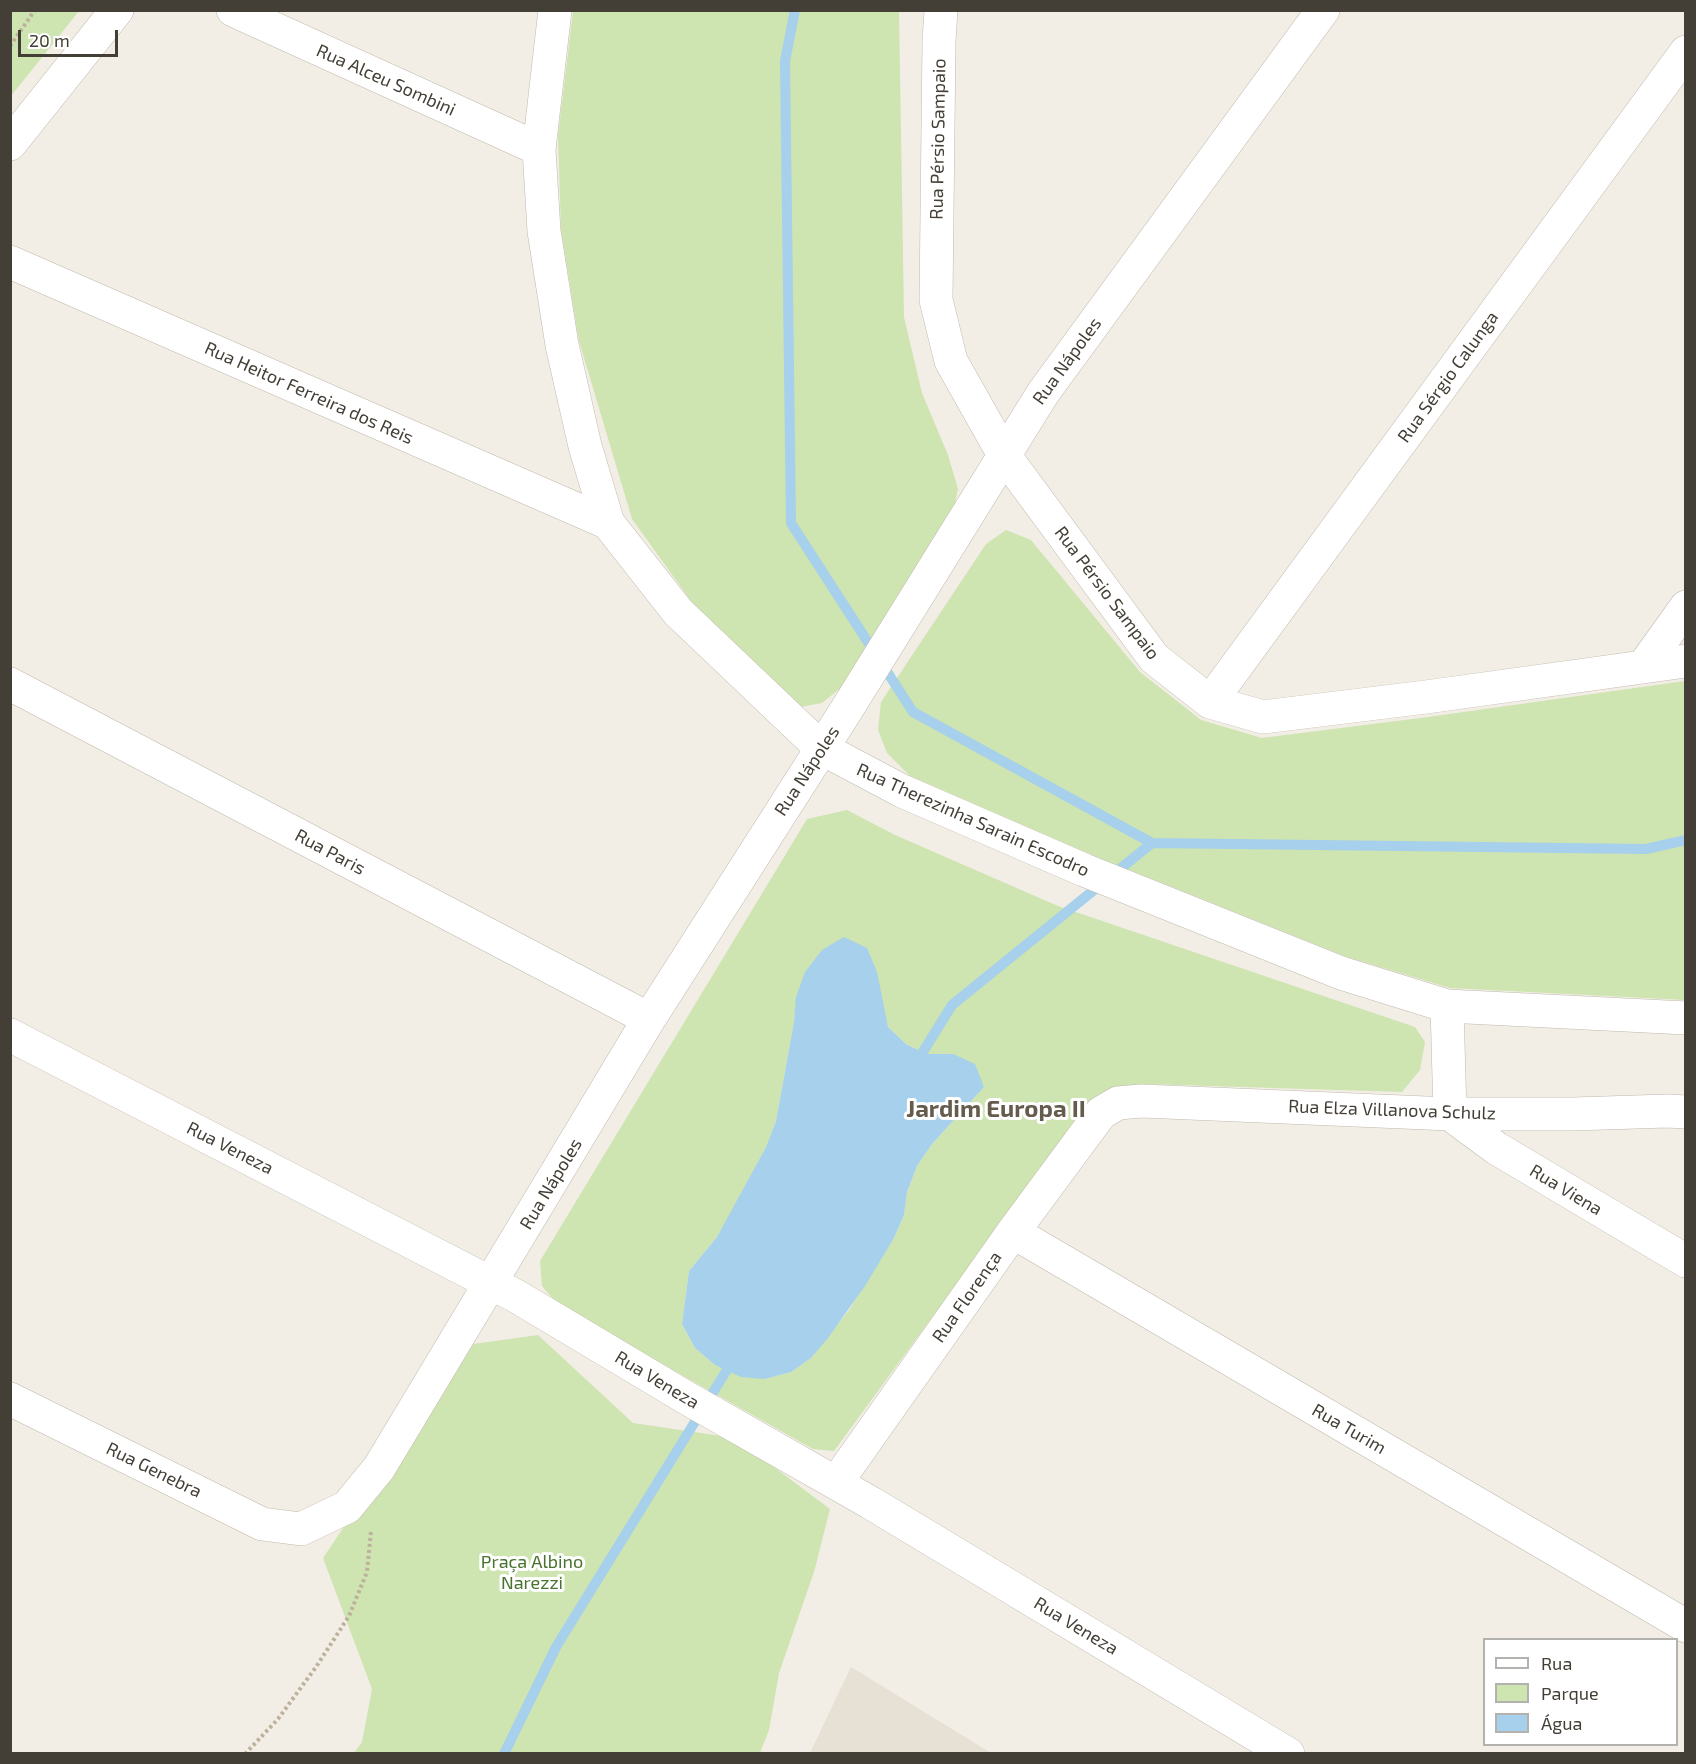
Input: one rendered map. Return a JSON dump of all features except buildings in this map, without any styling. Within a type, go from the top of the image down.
[{"type":"street","points":[[10,144],[117,10]]},
{"type":"street","name":"Rua Alceu Sombini","points":[[233,10],[539,149]]},
{"type":"street","name":"Rua Therezinha Sarain Escodro","points":[[555,10],[539,149],[544,231],[562,345],[585,446],[608,523],[678,612],[821,748],[902,791],[1129,889],[1341,974],[1447,1006],[1686,1018]]},
{"type":"street","name":"Rua Pérsio Sampaio","points":[[941,10],[936,300],[951,361],[1004,456],[1154,658],[1210,702],[1263,717],[1426,698],[1686,661]]},
{"type":"street","name":"Rua Nápoles","points":[[301,1529],[347,1507],[379,1468],[649,1019],[847,709],[1043,393],[1323,10]]},
{"type":"street","name":"Rua Sérgio Calunga","points":[[1210,702],[1686,52]]},
{"type":"street","name":"Rua Heitor Ferreira dos Reis","points":[[10,262],[608,523]]},
{"type":"street","points":[[1643,667],[1686,607]]},
{"type":"street","name":"Rua Paris","points":[[10,684],[649,1019]]},
{"type":"street","points":[[1447,1006],[1450,1114]]},
{"type":"street","name":"Rua Veneza","points":[[10,1035],[516,1296],[1288,1754]]},
{"type":"street","name":"Rua Elza Villanova Schulz","points":[[1101,1113],[1118,1103],[1142,1101],[1450,1114],[1686,1112]]},
{"type":"street","name":"Rua Florença","points":[[836,1484],[1013,1232],[1101,1113]]},
{"type":"street","name":"Rua Viena","points":[[1450,1114],[1496,1148],[1686,1261]]},
{"type":"street","name":"Rua Turim","points":[[1013,1232],[1686,1626]]},
{"type":"street","name":"Rua Genebra","points":[[10,1399],[262,1524],[301,1529]]},
{"type":"path","points":[[10,46],[35,10]]},
{"type":"path","points":[[245,1754],[284,1710],[316,1667],[349,1616],[367,1572],[373,1521]]},
{"type":"shaded area","points":[[851,1667],[991,1753],[810,1753]]},
{"type":"green space","points":[[10,11],[79,11],[11,96]]},
{"type":"green space","points":[[573,11],[899,11],[904,317],[922,393],[948,455],[958,489],[955,503],[843,686],[822,703],[795,708],[691,601],[632,519],[579,341],[561,229],[558,136]]},
{"type":"green space","points":[[1006,530],[1031,540],[1140,672],[1201,720],[1262,738],[1685,681],[1685,1000],[1450,988],[1347,957],[1092,855],[910,776],[887,753],[878,730],[881,702],[986,544]]},
{"type":"green space","points":[[847,810],[895,835],[1058,906],[1415,1027],[1425,1042],[1420,1070],[1402,1092],[1146,1084],[1117,1087],[1092,1099],[834,1451],[813,1449],[559,1306],[542,1286],[540,1261],[807,819]],"holes":[[[797,996],[882,1002],[888,1027],[907,1045],[928,1054],[953,1054],[984,1087],[932,1144],[917,1166],[907,1192],[904,1215],[894,1238],[849,1310],[811,1358],[791,1372],[765,1379],[715,1365],[695,1348],[682,1324],[689,1271],[717,1237],[766,1147],[776,1121]]]},
{"type":"green space","name":"Praça Albino Narezzi","points":[[538,1335],[633,1423],[735,1438],[830,1509],[814,1572],[779,1673],[769,1730],[760,1753],[354,1753],[362,1742],[372,1689],[323,1558],[376,1479],[452,1347]]},
{"type":"water","points":[[844,937],[867,948],[877,972],[888,1027],[907,1045],[928,1054],[953,1054],[975,1064],[984,1087],[932,1144],[917,1166],[907,1192],[904,1215],[894,1238],[865,1286],[828,1338],[811,1358],[791,1372],[765,1379],[741,1377],[715,1365],[695,1348],[682,1324],[689,1271],[717,1237],[766,1147],[776,1121],[794,1022],[796,997],[805,972],[822,950]]},
{"type":"waterway","points":[[795,10],[785,61],[791,523],[913,712],[1152,843]]},
{"type":"waterway","points":[[916,1063],[952,1005],[1152,843],[1646,849],[1686,840]]},
{"type":"waterway","points":[[504,1754],[556,1647],[733,1360]]},
{"type":"district","name":"Jardim Europa II","points":[[996,1109]]}]
